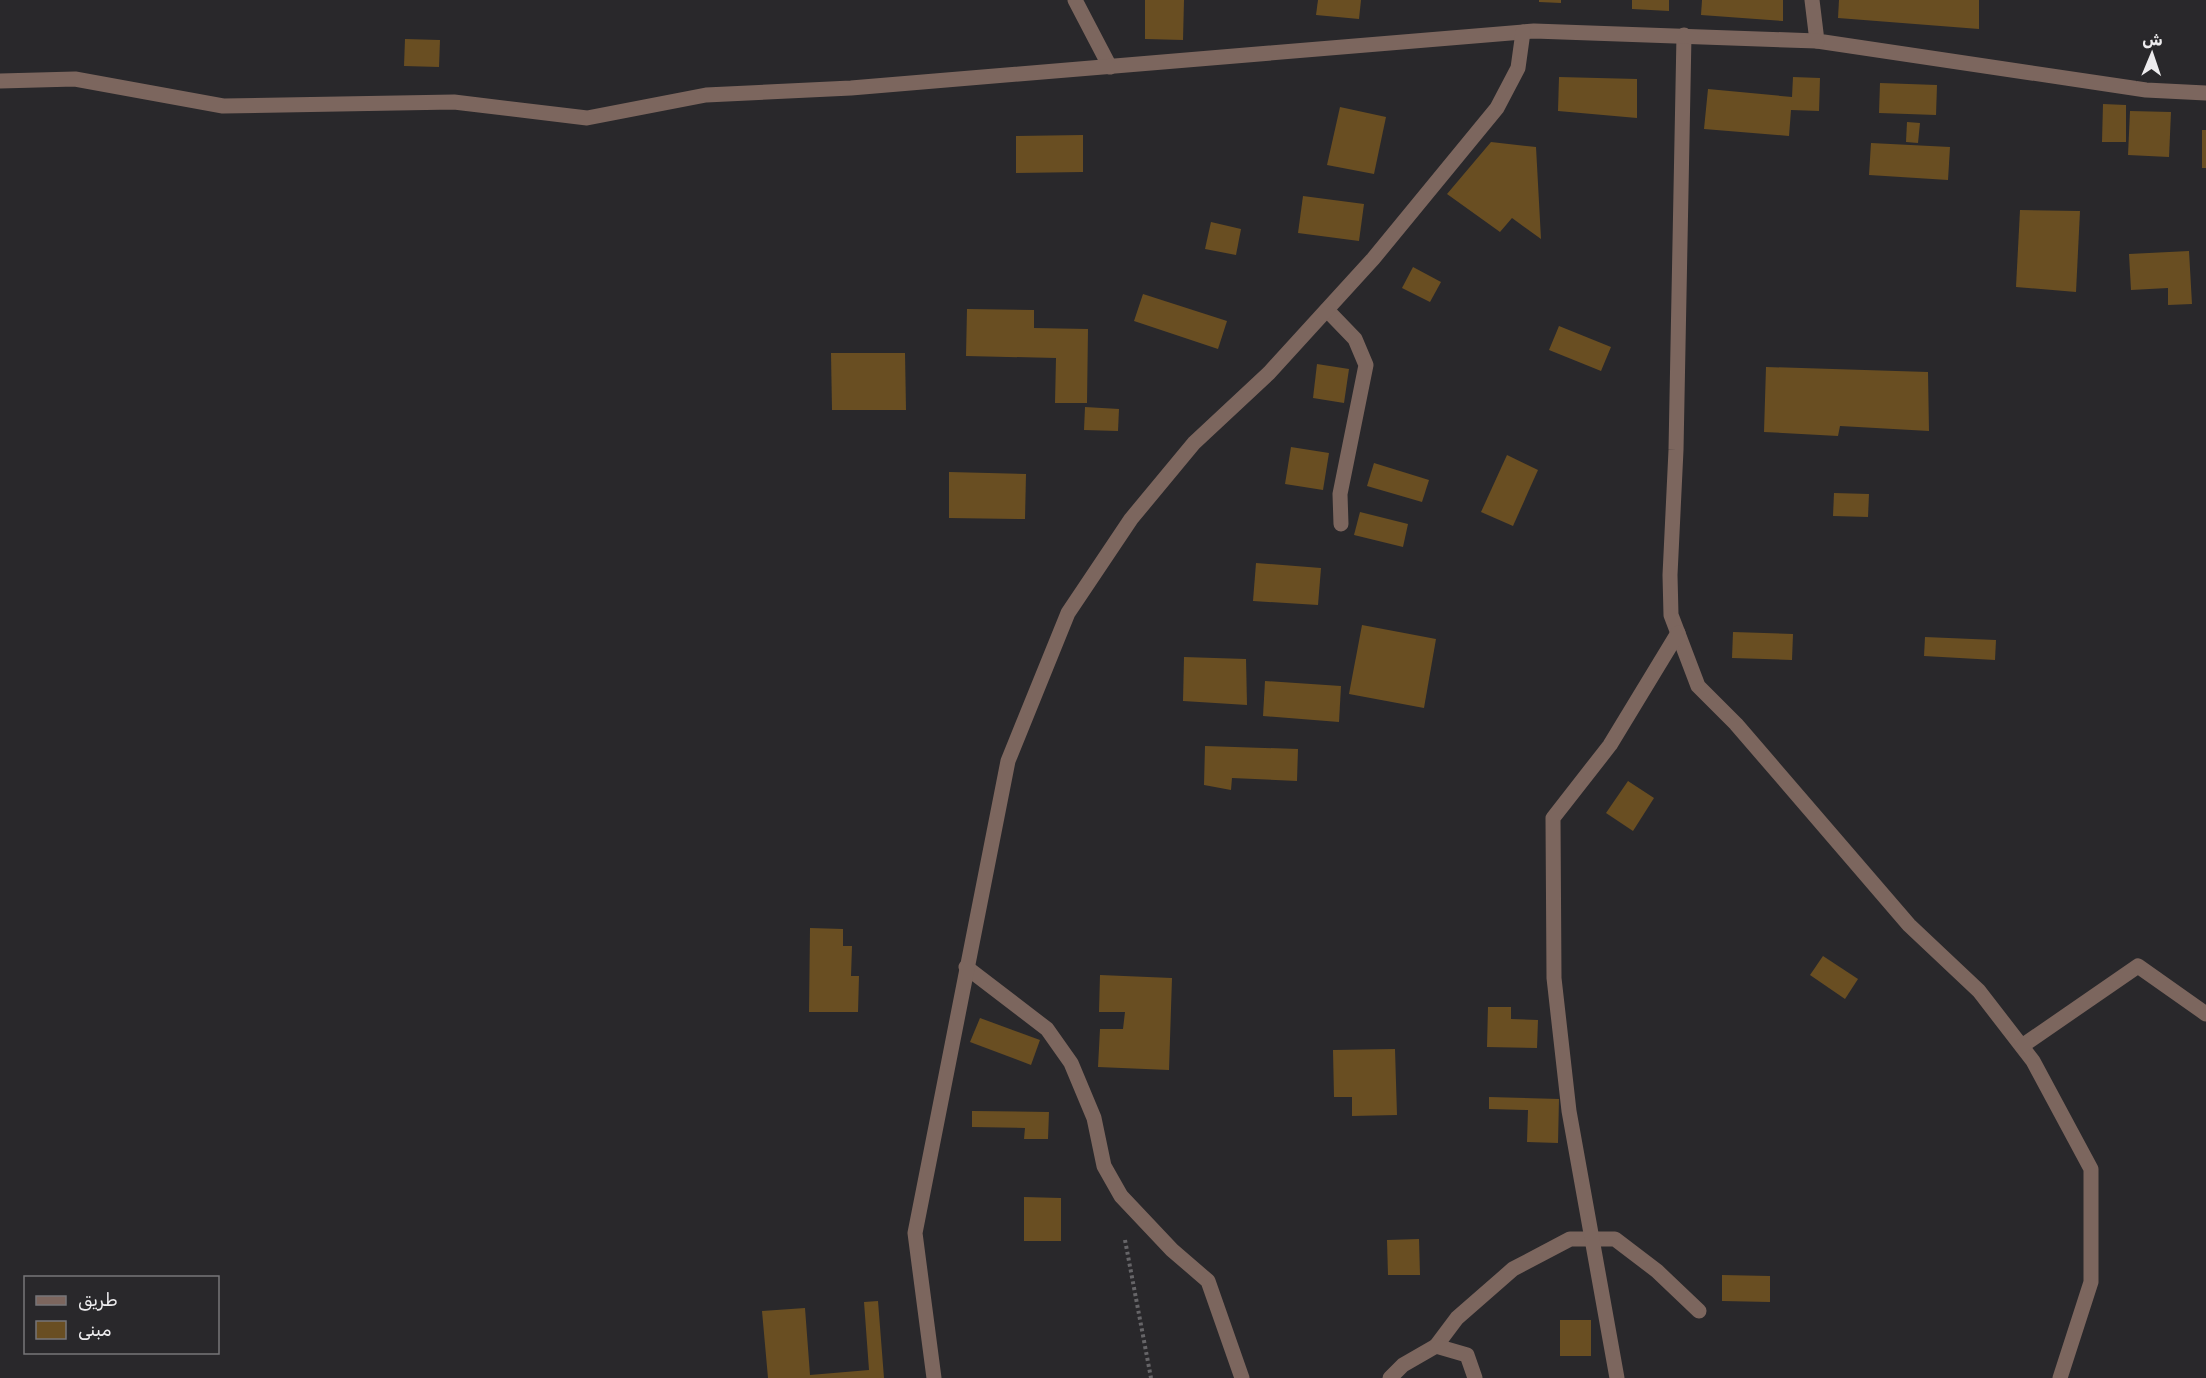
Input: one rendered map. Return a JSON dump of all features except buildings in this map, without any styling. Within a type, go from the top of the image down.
[{"type":"street","points":[[1075,0],[1110,67]]},
{"type":"street","points":[[1812,0],[1817,41]]},
{"type":"street","points":[[934,1378],[915,1233],[1008,761],[1068,613],[1131,519],[1194,443],[1269,373],[1327,310],[1373,259],[1497,108],[1518,68],[1523,32]]},
{"type":"street","points":[[0,81],[75,79],[223,106],[454,102],[587,118],[706,95],[851,88],[1523,32],[1683,35],[1817,41],[2146,90],[2206,93]]},
{"type":"street","points":[[1683,35],[1676,450],[1670,574],[1671,615],[1698,686],[1736,724],[1909,925],[1979,991],[2033,1060],[2091,1169],[2091,1282],[2060,1378]]},
{"type":"street","points":[[1327,310],[1355,339],[1366,365],[1340,494],[1341,524]]},
{"type":"street","points":[[1617,1378],[1569,1111],[1554,978],[1553,818],[1610,745],[1678,633]]},
{"type":"street","points":[[2022,1046],[2138,966],[2206,1014]]},
{"type":"street","points":[[966,967],[1047,1029],[1071,1063],[1094,1118],[1104,1166],[1120,1197],[1208,1281],[1242,1378]]},
{"type":"street","points":[[1390,1378],[1403,1365],[1436,1346],[1457,1317],[1513,1269],[1570,1239],[1615,1239],[1657,1271],[1699,1311]]},
{"type":"street","points":[[1436,1346],[1467,1355],[1475,1378]]},
{"type":"path","points":[[1122,1229],[1151,1378]]}]
